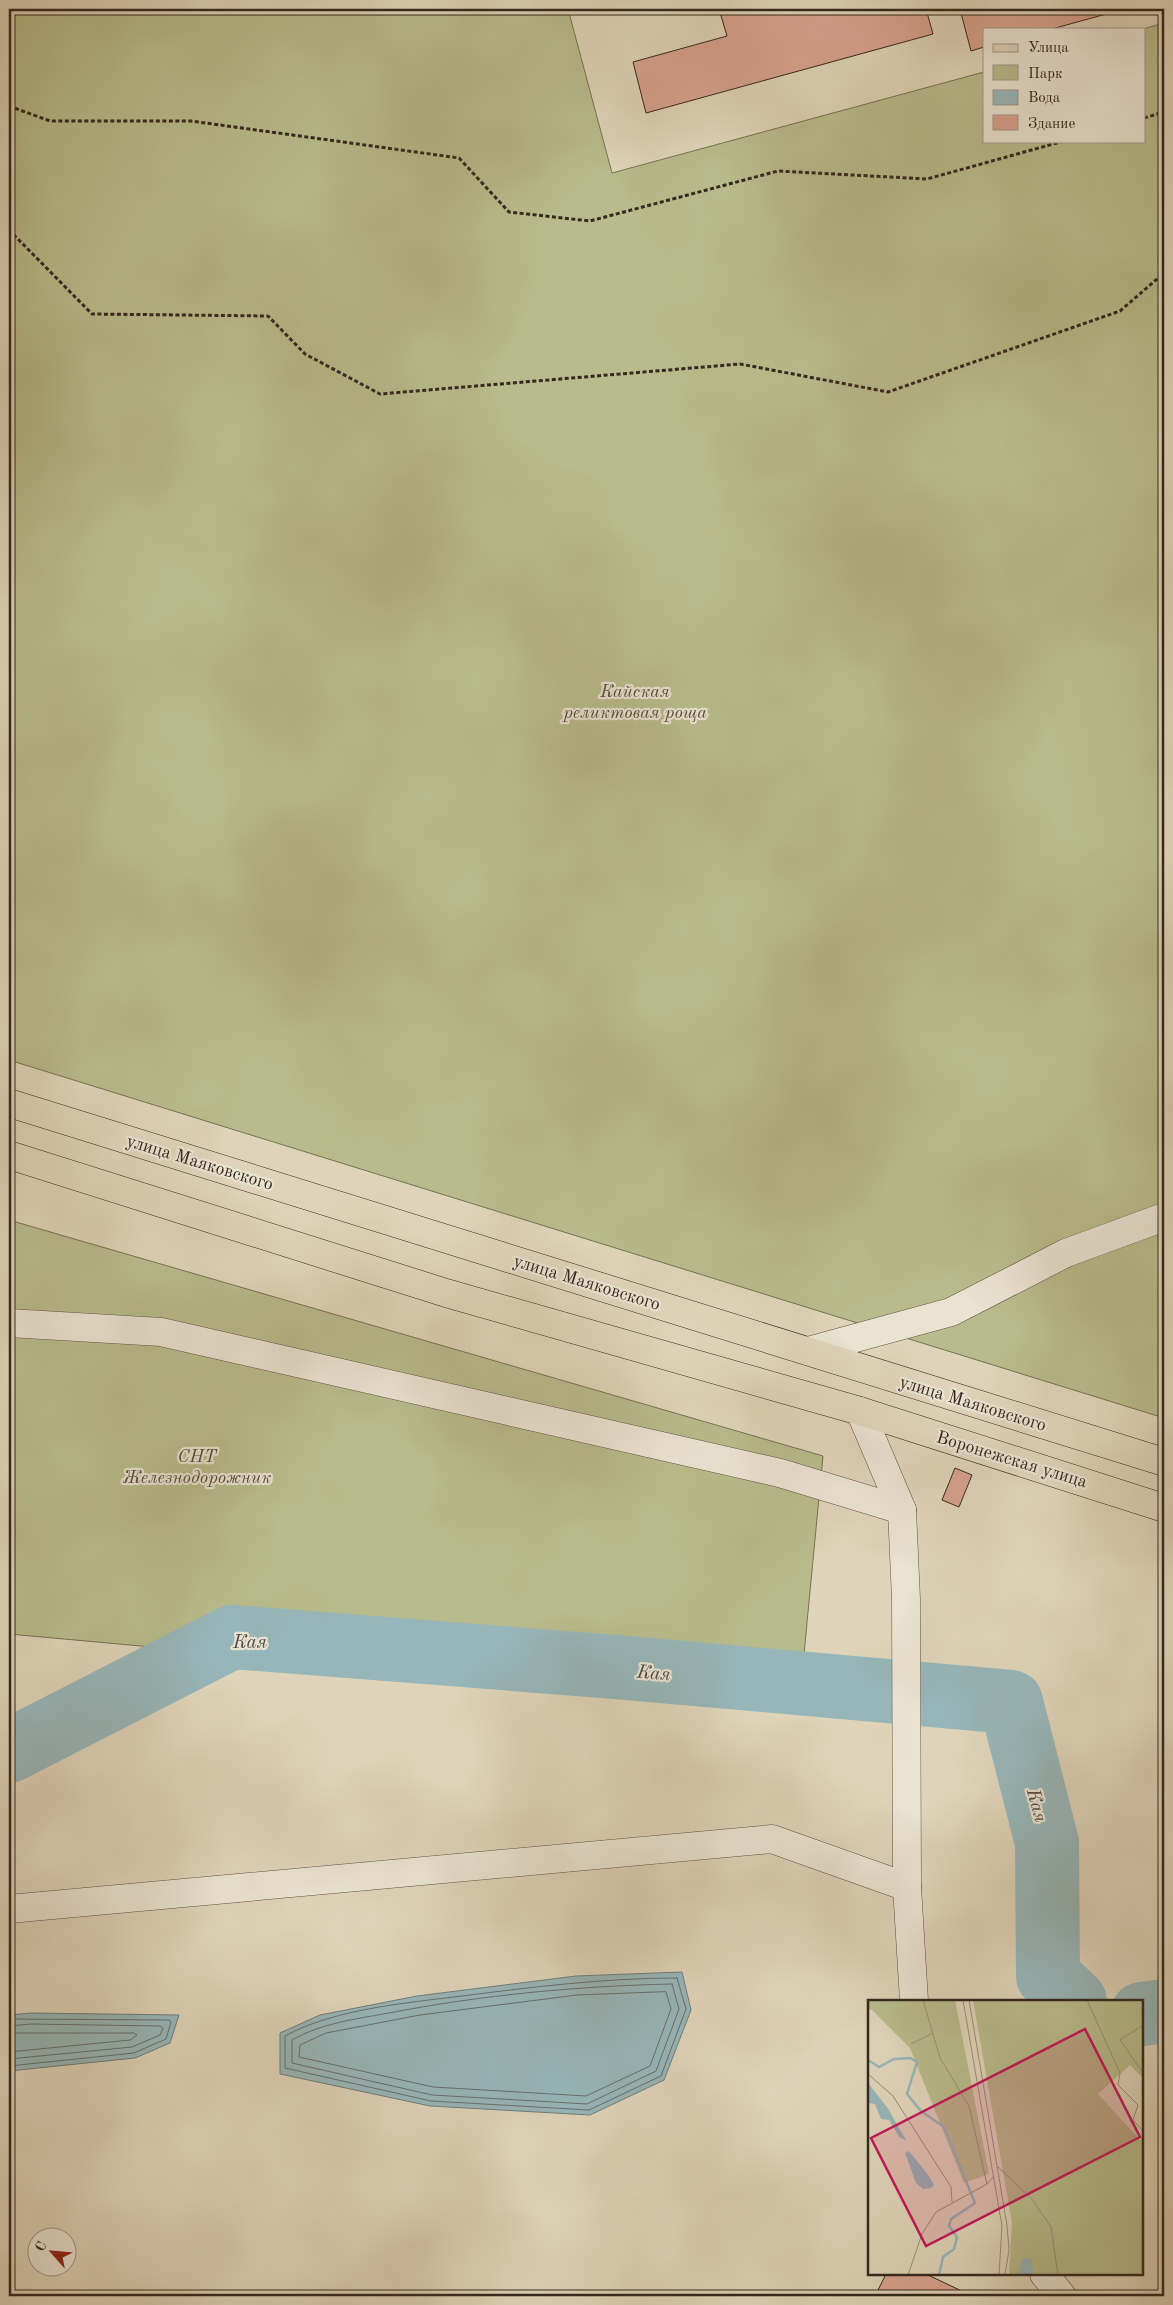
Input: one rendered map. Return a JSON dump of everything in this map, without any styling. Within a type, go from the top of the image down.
[{"type":"main road","name":"улица Маяковского","points":[[9,1103],[1164,1462]]},
{"type":"main road","points":[[9,1154],[446,1293],[860,1412]]},
{"type":"main road","name":"Воронежская улица","points":[[860,1412],[1164,1508]]},
{"type":"street","points":[[808,1351],[952,1312],[1066,1252],[1164,1216]]},
{"type":"street","points":[[9,1323],[161,1332],[780,1473],[902,1510]]},
{"type":"street","points":[[860,1412],[902,1510],[906,1598],[907,1887],[914,2000]]},
{"type":"street","points":[[9,1909],[772,1839],[907,1887]]},
{"type":"street","points":[[1045,2275],[1062,2296]]},
{"type":"path","points":[[9,106],[50,121],[191,121],[459,158],[509,212],[590,221],[778,171],[927,179],[1060,142]]},
{"type":"path","points":[[1146,117],[1164,112]]},
{"type":"path","points":[[9,230],[92,314],[268,316],[305,354],[380,394],[740,364],[888,392],[1120,311],[1164,272]]},
{"type":"green space","name":"Кайская реликтовая роща","points":[[9,9],[568,9],[612,173],[983,72],[983,142],[1146,142],[1146,28],[1164,23],[1164,1418],[9,1060]]},
{"type":"green space","name":"СНТ Железнодорожник","points":[[9,1220],[823,1456],[799,1706],[9,1634]]},
{"type":"water","points":[[682,1972],[691,2010],[664,2080],[590,2115],[430,2106],[280,2074],[280,2033],[320,2015],[417,1996],[576,1976]]},
{"type":"water","points":[[31,2013],[179,2015],[170,2043],[135,2058],[9,2071],[9,2015]]},
{"type":"building","points":[[719,9],[926,9],[933,34],[646,113],[633,62],[727,36]]},
{"type":"building","points":[[975,9],[1116,9],[1117,11],[1056,28],[983,28],[983,47],[971,51],[961,13]]},
{"type":"building","points":[[955,1468],[972,1475],[959,1507],[942,1500]]},
{"type":"building","points":[[886,2275],[928,2275],[968,2294],[968,2296],[875,2296]]},
{"type":"waterway","name":"Кая","points":[[9,1751],[232,1637],[616,1667],[1011,1702],[1047,1843],[1048,1976],[1074,2000]]},
{"type":"waterway","name":"Кая","points":[[1143,2014],[1164,2011]]}]
